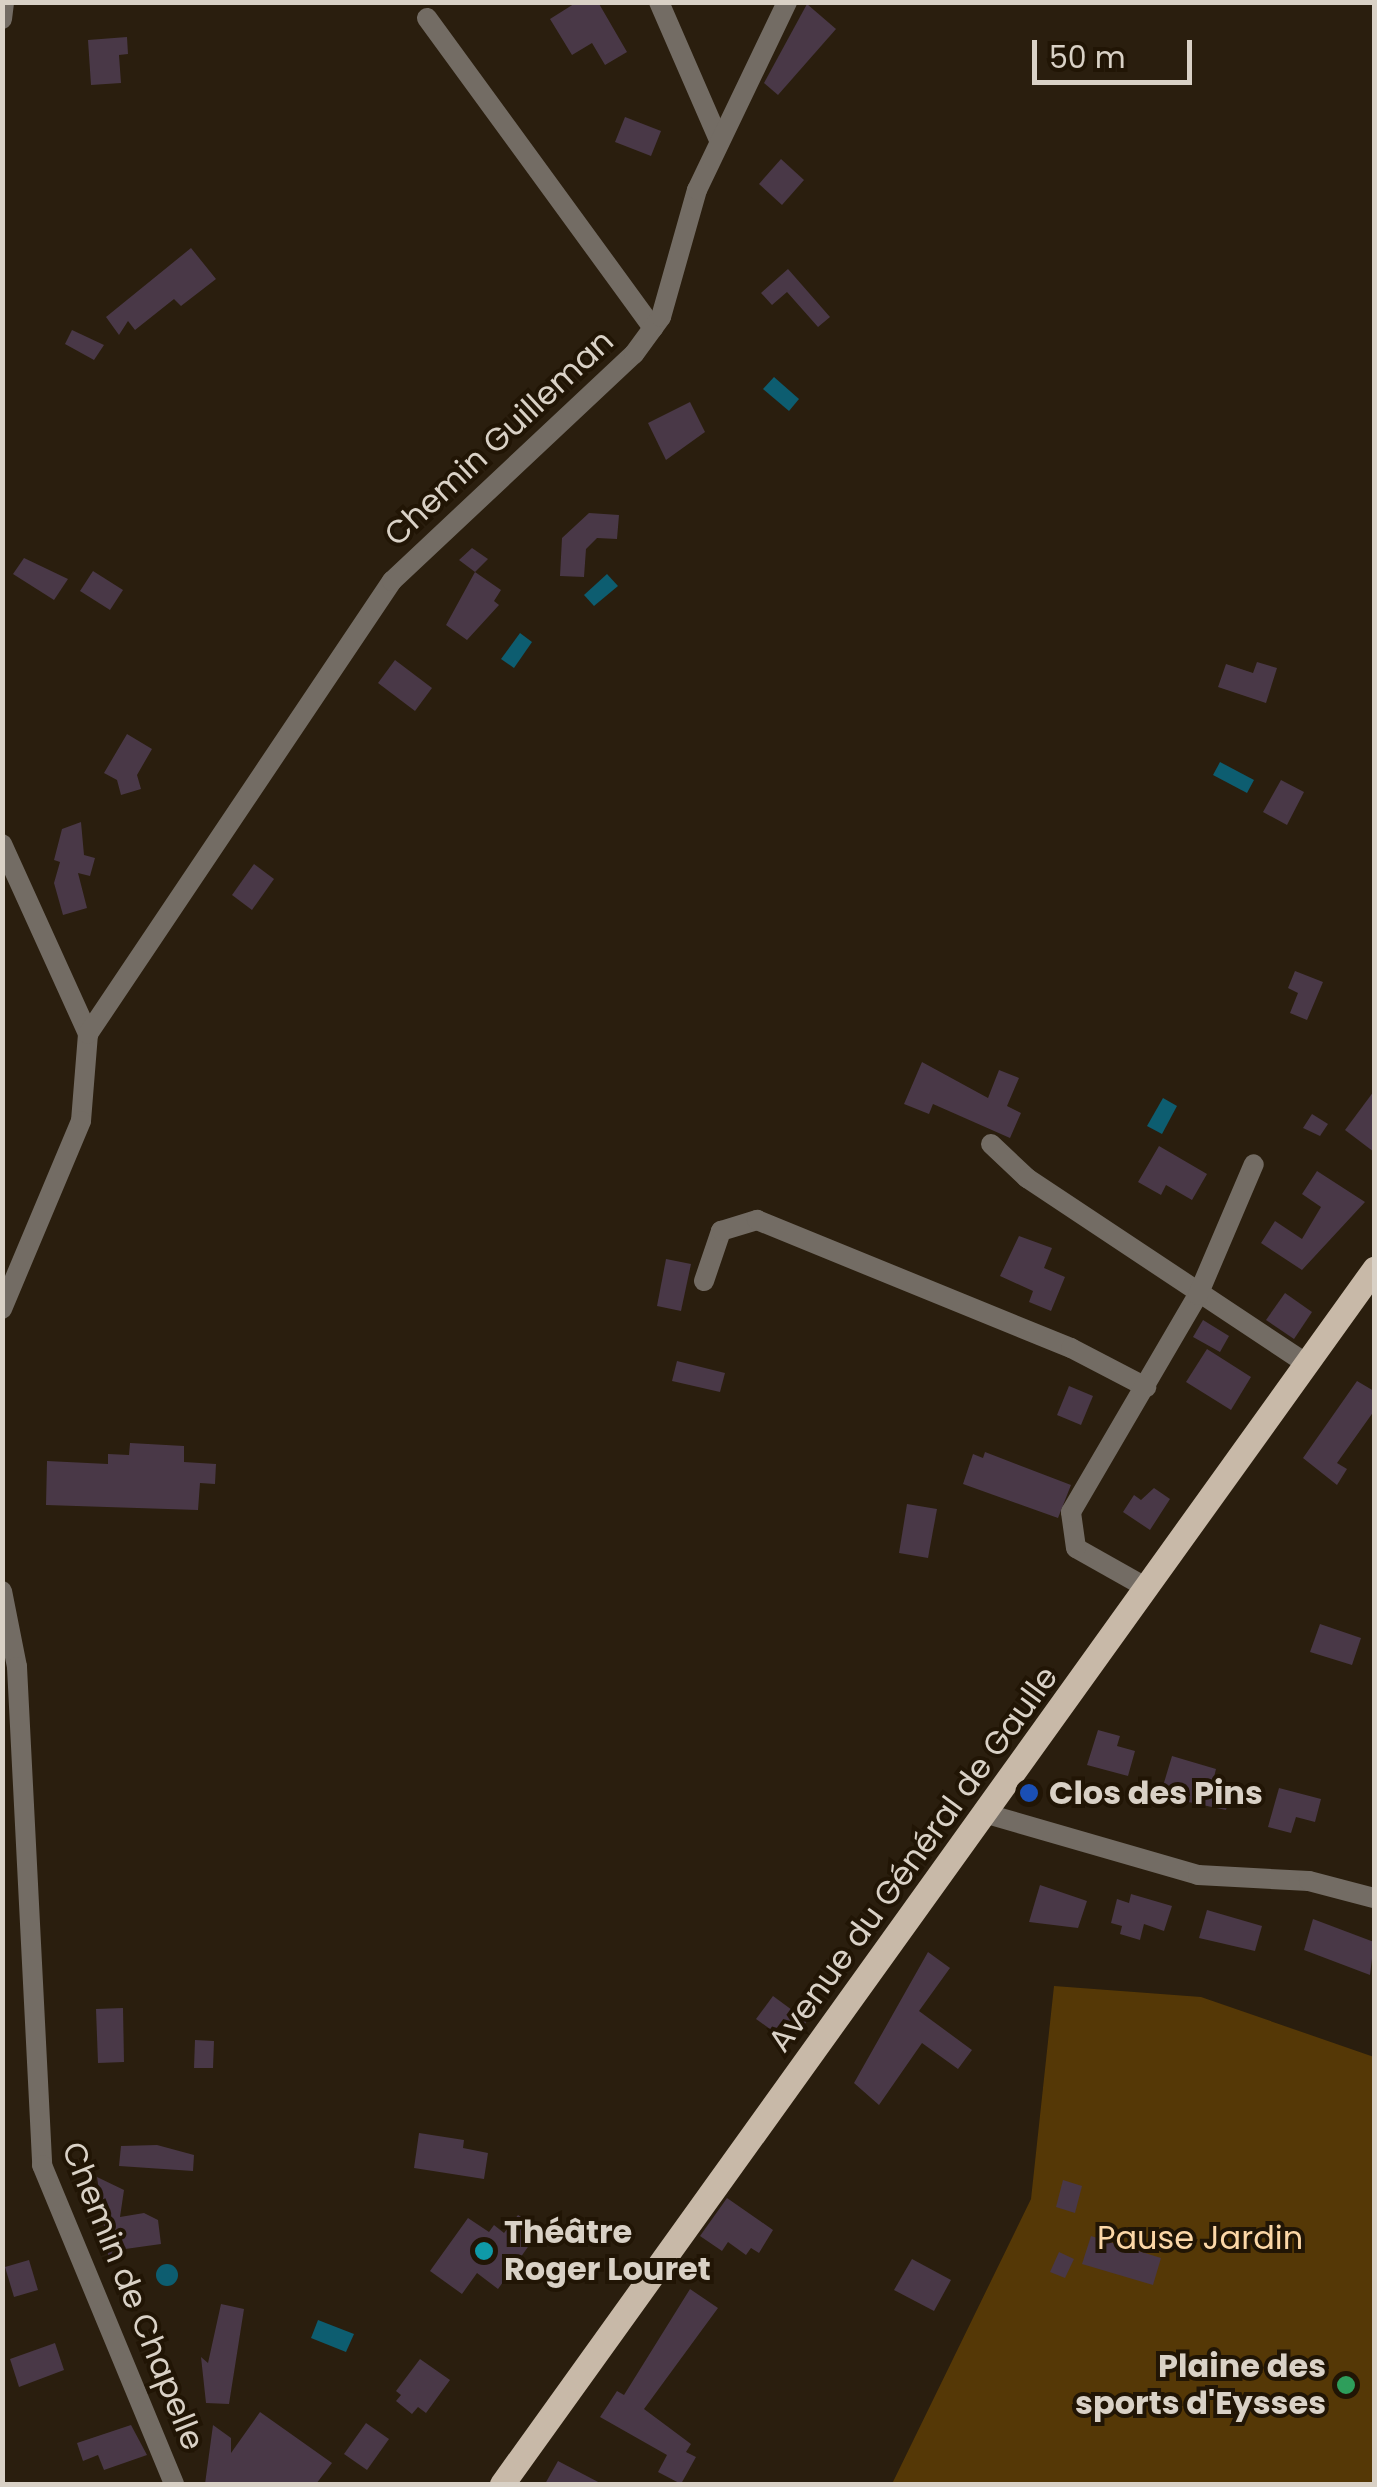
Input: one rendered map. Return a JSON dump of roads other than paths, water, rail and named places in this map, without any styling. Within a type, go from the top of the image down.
[{"type":"main road","name":"Avenue du Général de Gaulle","points":[[502,2484],[987,1814],[1374,1269]]},
{"type":"street","points":[[2,19],[4,2]]},
{"type":"street","points":[[659,2],[718,138]]},
{"type":"street","name":"Chemin Guilleman","points":[[88,1034],[392,581],[634,354],[653,328],[718,138],[788,2]]},
{"type":"street","points":[[427,18],[653,328]]},
{"type":"street","points":[[2,844],[88,1034],[81,1121],[2,1309]]},
{"type":"street","points":[[991,1144],[1026,1178],[1308,1364]]},
{"type":"street","points":[[1147,1588],[1076,1548],[1069,1532],[1078,1491],[1146,1387],[1198,1295],[1254,1164]]},
{"type":"street","points":[[704,1281],[721,1231],[757,1220],[1071,1348],[1146,1387]]},
{"type":"street","name":"Chemin de Chapelle","points":[[2,1591],[17,1667],[42,2164],[174,2484]]},
{"type":"street","points":[[987,1814],[1198,1875],[1309,1881],[1374,1898]]},
{"type":"water","points":[[774,377],[799,399],[789,411],[763,389]]},
{"type":"water","points":[[607,574],[618,586],[594,606],[584,595]]},
{"type":"water","points":[[520,633],[532,642],[514,668],[501,659]]},
{"type":"water","points":[[1220,762],[1254,780],[1247,793],[1213,775]]},
{"type":"water","points":[[1163,1098],[1177,1106],[1162,1134],[1147,1126]]},
{"type":"water","points":[[167,2264],[175,2267],[175,2283],[167,2286],[159,2283],[156,2275],[159,2267]]},
{"type":"water","points":[[318,2320],[354,2334],[346,2352],[311,2338]]},
{"type":"place","name":"Clos des Pins","points":[[1029,1793]]},
{"type":"place","name":"Théâtre Roger Louret","points":[[484,2251]]},
{"type":"place","name":"Plaine des sports d'Eysses","points":[[1346,2385]]},
{"type":"park label","name":"Pause Jardin","points":[[1200,2238]]}]
